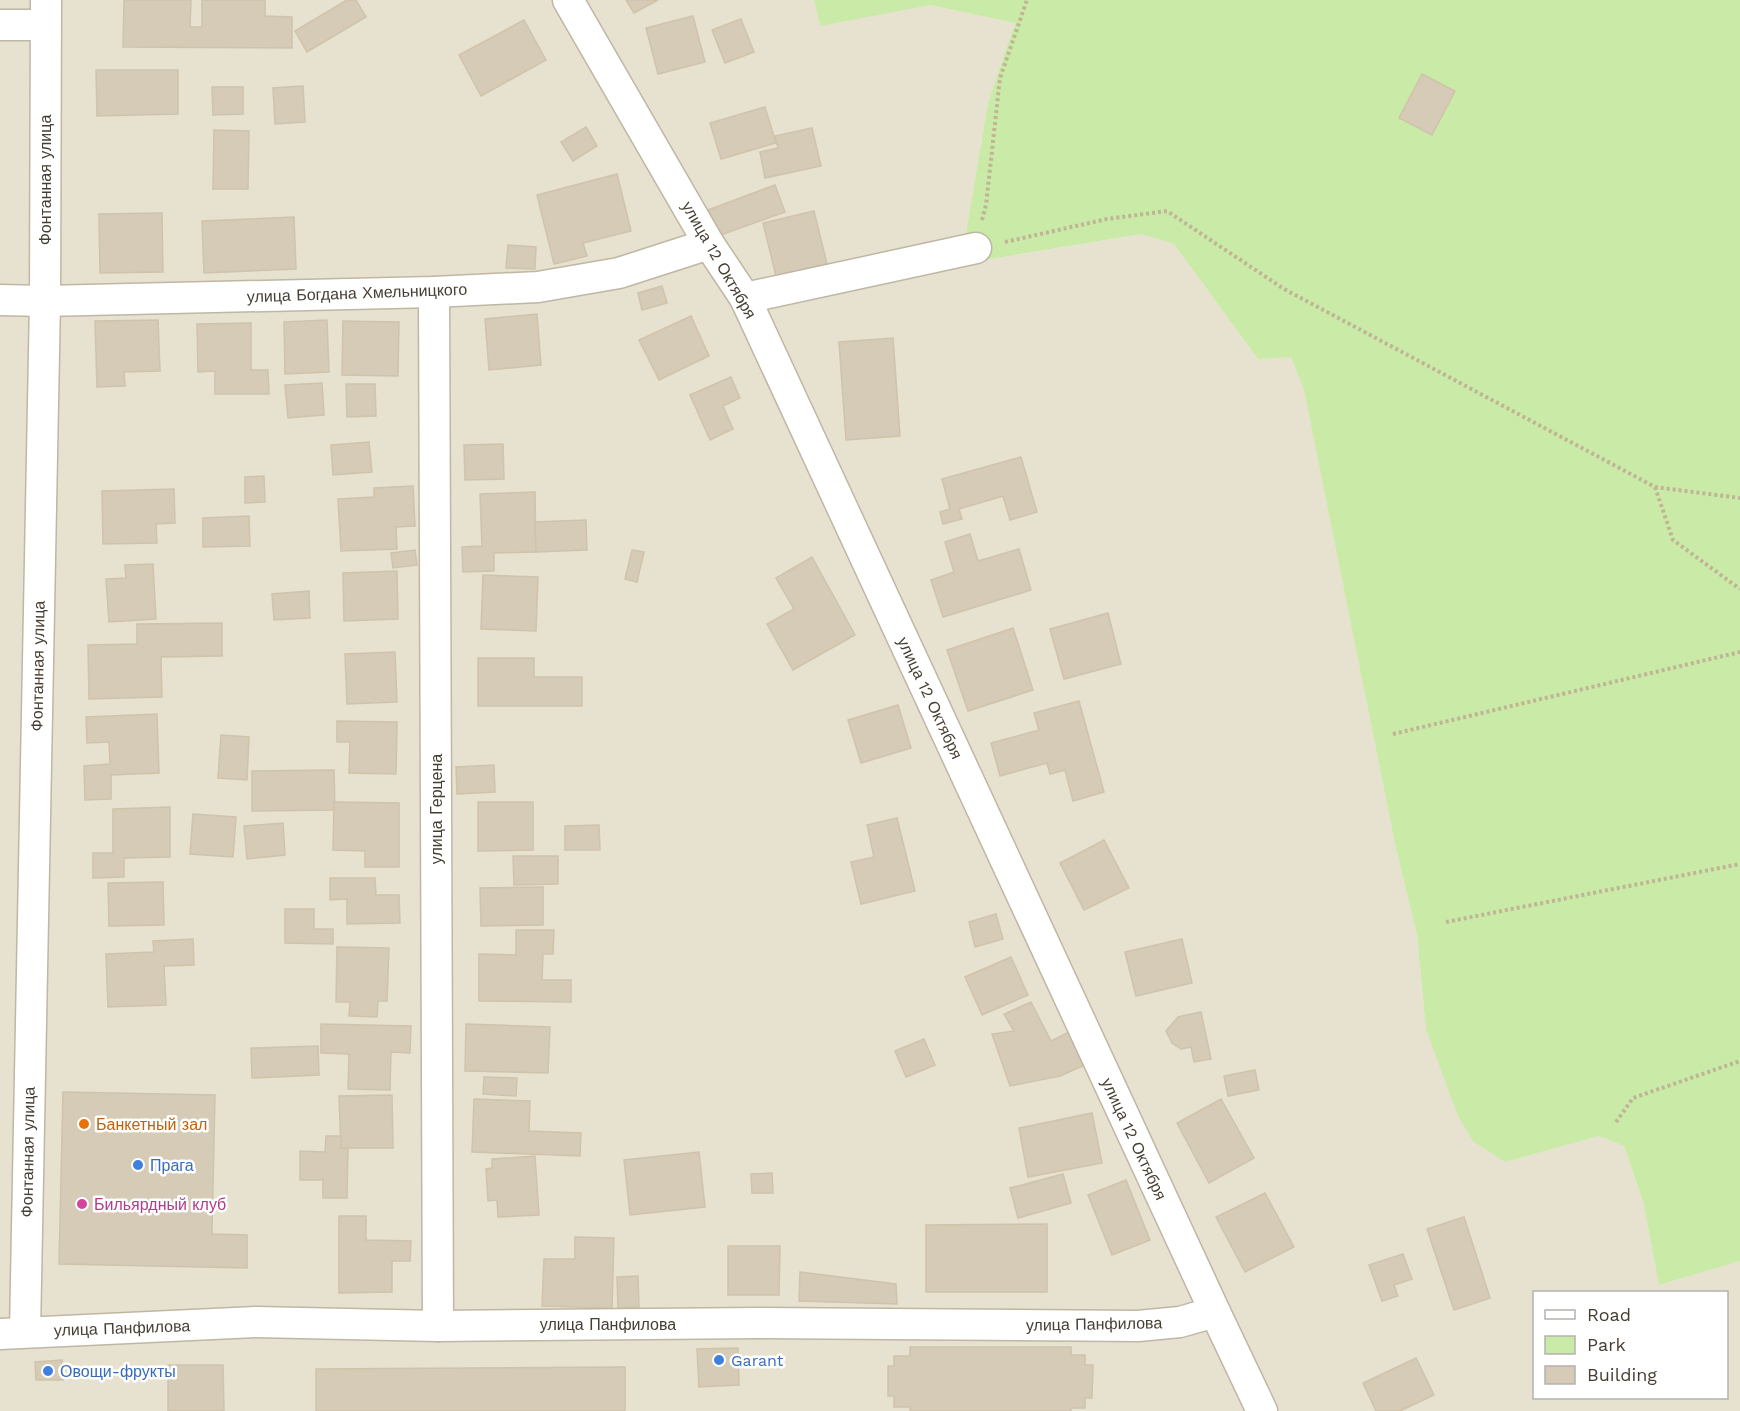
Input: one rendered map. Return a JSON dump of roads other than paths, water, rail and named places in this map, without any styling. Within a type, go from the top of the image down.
[{"type":"street","name":"улица 12 Октября","points":[[568,0],[709,244],[744,298],[1263,1411]]},
{"type":"street","points":[[0,25],[45,13]]},
{"type":"street","name":"Фонтанная улица","points":[[13,1333],[45,301],[45,13]]},
{"type":"street","name":"улица Богдана Хмельницкого","points":[[0,300],[45,301],[434,292],[538,287],[619,273],[709,244]]},
{"type":"street","points":[[744,298],[976,248]]},
{"type":"street","name":"улица Герцена","points":[[434,292],[438,1326]]},
{"type":"street","name":"улица Панфилова","points":[[13,1333],[256,1323],[438,1326],[760,1323],[1138,1326],[1180,1322],[1215,1312]]},
{"type":"place","name":"Банкетный зал","points":[[84,1124]]},
{"type":"place","name":"Прага","points":[[138,1165]]},
{"type":"place","name":"Бильярдный клуб","points":[[82,1204]]},
{"type":"place","name":"Garant","points":[[719,1360]]},
{"type":"place","name":"Овощи-фрукты","points":[[48,1371]]}]
